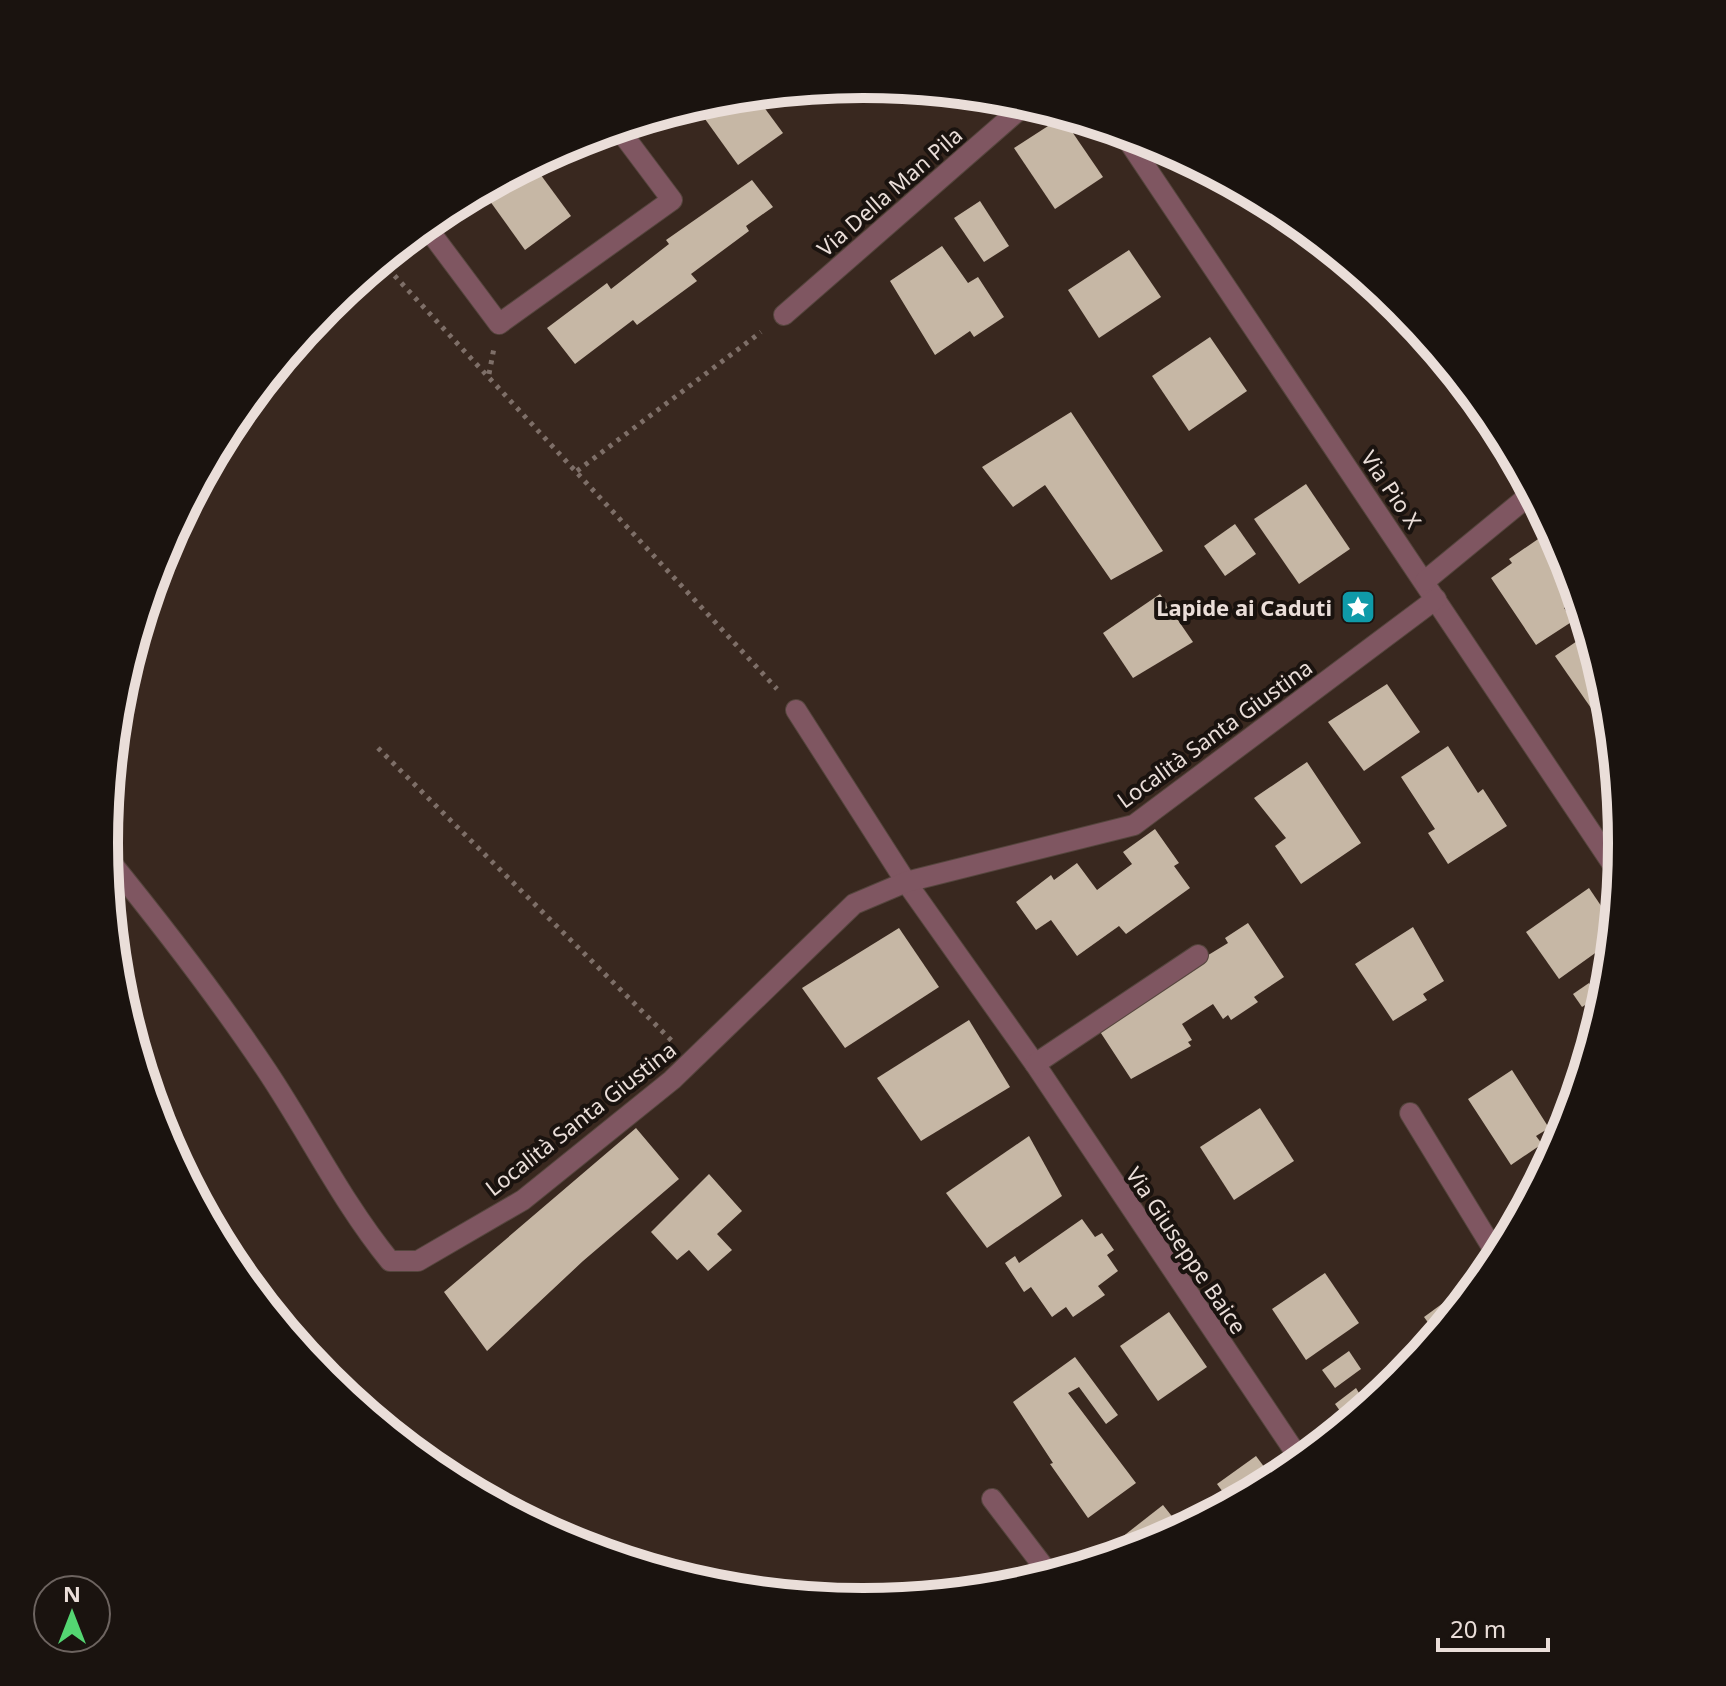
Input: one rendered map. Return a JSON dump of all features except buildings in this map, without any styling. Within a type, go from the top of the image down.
[{"type":"street","name":"Via Della Man Pila","points":[[784,315],[1015,114]]},
{"type":"street","points":[[433,235],[499,324],[672,200],[625,138]]},
{"type":"street","name":"Via Pio X","points":[[1134,150],[1607,857]]},
{"type":"street","points":[[1425,581],[1524,500]]},
{"type":"street","name":"Località Santa Giustina","points":[[119,873],[192,963],[268,1071],[367,1233],[390,1261],[418,1261],[523,1200],[672,1080],[854,904],[906,882],[1134,825],[1436,599]]},
{"type":"street","points":[[796,710],[906,882]]},
{"type":"street","name":"Via Giuseppe Baice","points":[[906,882],[1035,1064],[1294,1450]]},
{"type":"street","points":[[1035,1064],[1198,955]]},
{"type":"street","points":[[1410,1113],[1490,1244]]},
{"type":"street","points":[[992,1499],[1043,1566]]},
{"type":"path","points":[[389,269],[796,710]]},
{"type":"path","points":[[577,471],[784,315]]},
{"type":"path","points":[[378,748],[691,1060]]},
{"type":"place","name":"Lapide ai Caduti","points":[[1358,607]]}]
